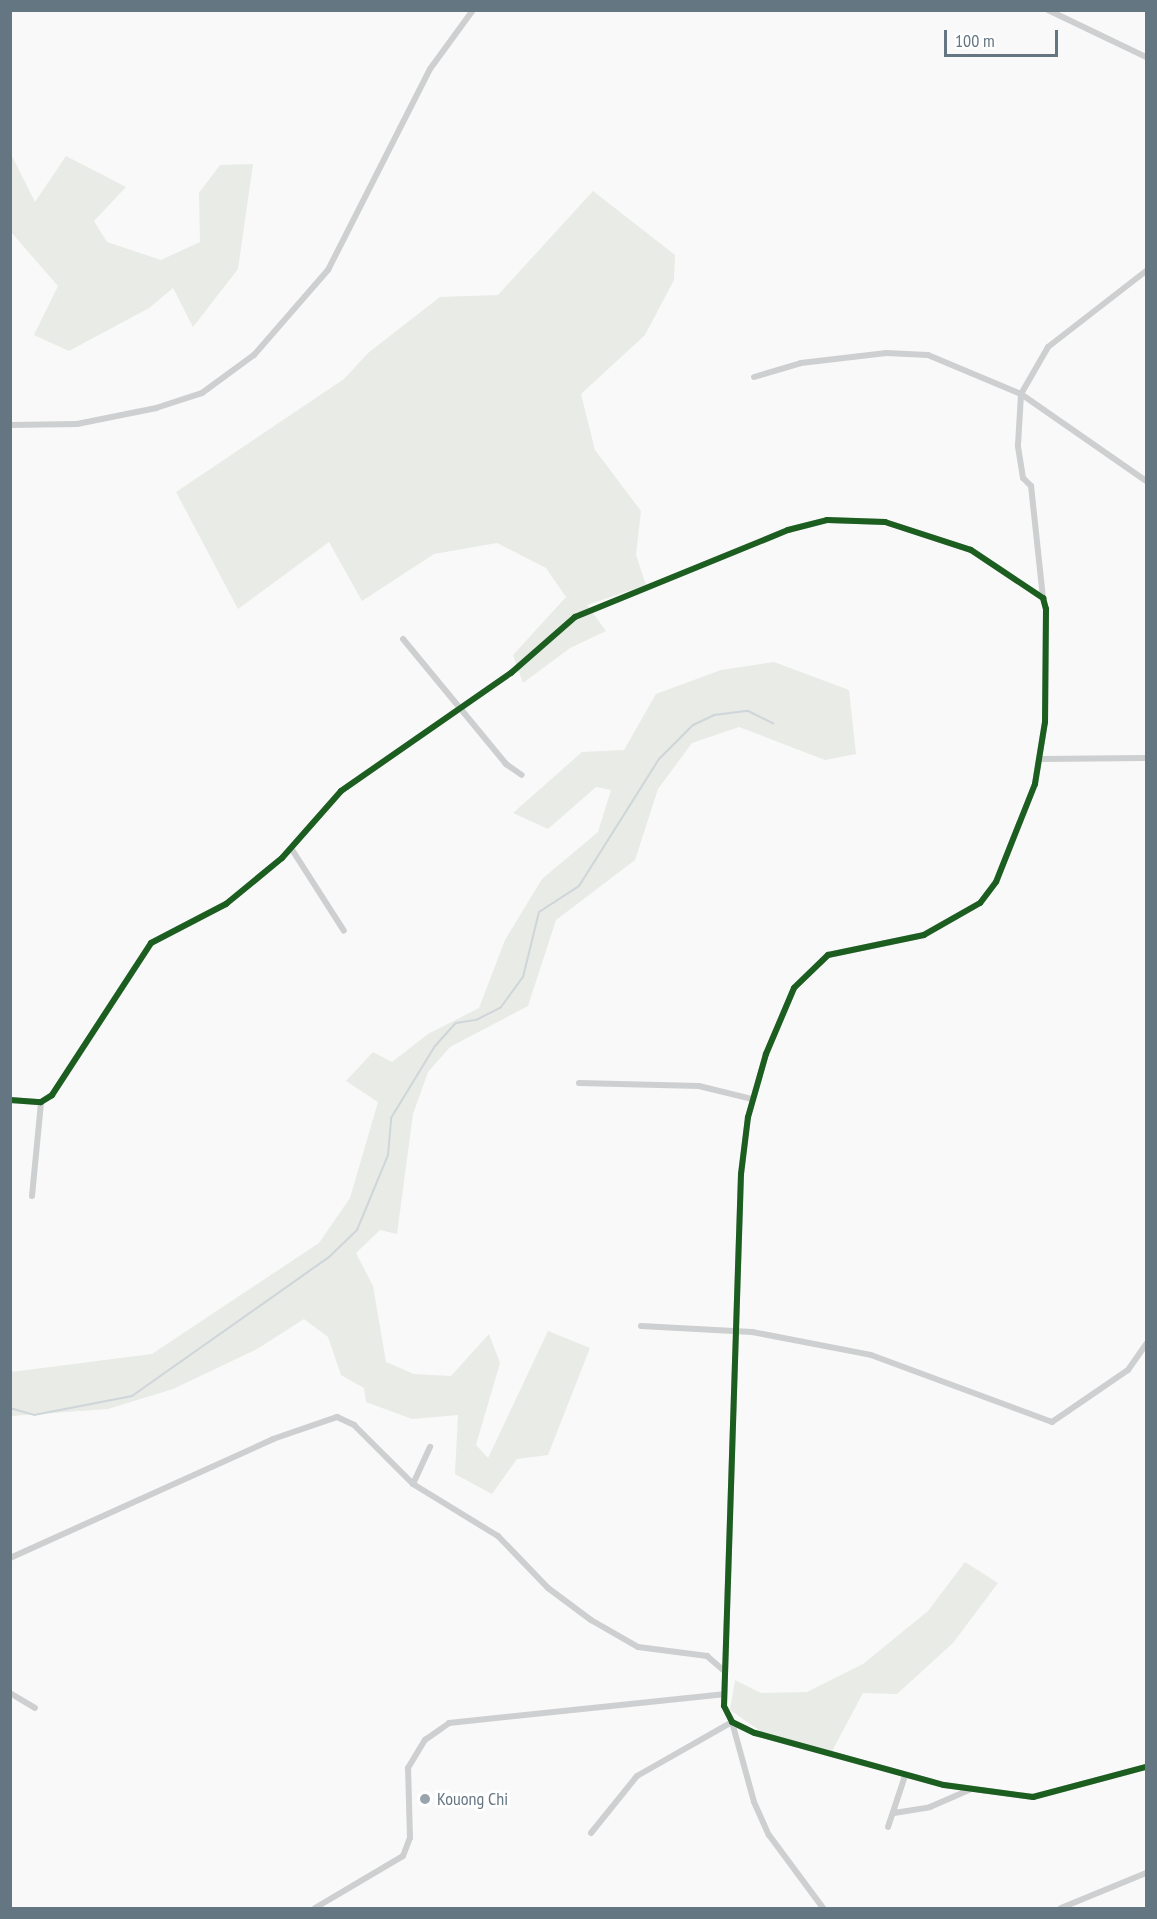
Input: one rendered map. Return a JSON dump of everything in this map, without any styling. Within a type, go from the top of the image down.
[{"type":"street","points":[[10,425],[77,424],[156,408],[202,393],[254,355],[328,270],[433,63],[473,10]]},
{"type":"street","points":[[1048,10],[1146,57]]},
{"type":"street","points":[[823,1908],[769,1835],[754,1802],[723,1694],[739,1331],[741,1174],[752,1099],[785,1005],[814,965],[837,951],[930,933],[966,914],[989,893],[1029,803],[1040,759],[1048,668],[1031,486],[1023,478],[1018,445],[1021,394],[1048,347],[1146,271]]},
{"type":"street","points":[[754,377],[801,363],[886,353],[928,355],[1021,394],[1146,481]]},
{"type":"street","points":[[10,1100],[40,1102],[52,1095],[89,1043],[145,949],[220,908],[291,848],[329,800],[534,656],[575,617],[827,520],[873,520],[954,542],[1042,598]]},
{"type":"street","points":[[403,639],[506,764],[522,775]]},
{"type":"street","points":[[1040,759],[1146,758]]},
{"type":"street","points":[[291,848],[344,931]]},
{"type":"street","points":[[579,1083],[699,1086],[752,1099]]},
{"type":"street","points":[[32,1196],[40,1102]]},
{"type":"street","points":[[641,1326],[739,1331],[871,1355],[1052,1422],[1128,1370],[1146,1344]]},
{"type":"street","points":[[10,1558],[329,1418],[354,1425],[412,1484],[498,1536],[548,1588],[607,1630],[651,1651],[707,1656],[723,1670]]},
{"type":"street","points":[[412,1484],[430,1447]]},
{"type":"street","points":[[10,1693],[35,1708]]},
{"type":"street","points":[[315,1908],[403,1856],[410,1838],[408,1768],[425,1740],[449,1723],[581,1712],[657,1697],[723,1694]]},
{"type":"street","points":[[732,1722],[786,1743],[905,1776],[972,1789],[1033,1797],[1146,1767]]},
{"type":"street","points":[[591,1833],[637,1776],[732,1722]]},
{"type":"street","points":[[888,1827],[905,1776]]},
{"type":"street","points":[[894,1813],[930,1807],[972,1789]]},
{"type":"street","points":[[1061,1908],[1146,1873]]},
{"type":"shaded area","points":[[10,152],[35,202],[66,156],[126,187],[94,221],[107,242],[161,260],[200,242],[199,193],[220,165],[253,164],[238,269],[193,327],[173,288],[149,308],[69,351],[34,335],[58,286],[11,232]]},
{"type":"shaded area","points":[[593,191],[675,255],[674,280],[645,335],[581,394],[595,450],[641,511],[636,555],[646,585],[587,605],[606,631],[570,648],[523,683],[513,655],[566,597],[546,568],[497,543],[434,554],[362,601],[329,542],[238,609],[176,492],[344,379],[368,353],[440,297],[498,295]]},
{"type":"shaded area","points":[[774,662],[849,690],[856,754],[825,760],[739,727],[692,743],[658,789],[635,860],[556,920],[528,1006],[450,1047],[428,1072],[413,1114],[397,1234],[380,1230],[356,1253],[373,1286],[386,1362],[414,1374],[451,1376],[489,1334],[500,1363],[476,1445],[488,1458],[548,1331],[590,1348],[548,1455],[517,1459],[492,1494],[455,1474],[458,1415],[412,1419],[366,1402],[364,1388],[341,1375],[328,1337],[304,1319],[257,1349],[173,1389],[108,1409],[11,1416],[11,1372],[152,1354],[319,1243],[350,1198],[378,1102],[346,1081],[373,1052],[392,1062],[428,1034],[479,1008],[505,940],[542,879],[598,832],[611,790],[596,787],[548,829],[513,813],[582,752],[624,750],[656,694],[721,670]]},
{"type":"shaded area","points":[[965,1562],[998,1583],[953,1643],[897,1694],[863,1693],[830,1755],[769,1737],[730,1710],[735,1680],[761,1693],[807,1692],[863,1664],[928,1611]]},
{"type":"waterway","points":[[10,1408],[34,1415],[132,1396],[329,1257],[357,1230],[388,1155],[391,1118],[435,1046],[456,1023],[476,1020],[501,1007],[523,977],[539,912],[579,886],[659,759],[693,725],[714,715],[748,711],[773,723]]},
{"type":"cycle path","points":[[10,1100],[41,1102],[52,1095],[151,943],[226,904],[282,858],[341,791],[511,673],[575,617],[788,530],[827,520],[885,522],[971,550],[1043,598],[1046,609],[1045,722],[1035,784],[996,882],[980,903],[924,935],[828,955],[794,988],[766,1054],[748,1117],[741,1174],[724,1706],[732,1722],[755,1733],[944,1785],[1033,1797],[1146,1767]]},
{"type":"place","name":"Kouong Chi","points":[[425,1799]]}]
